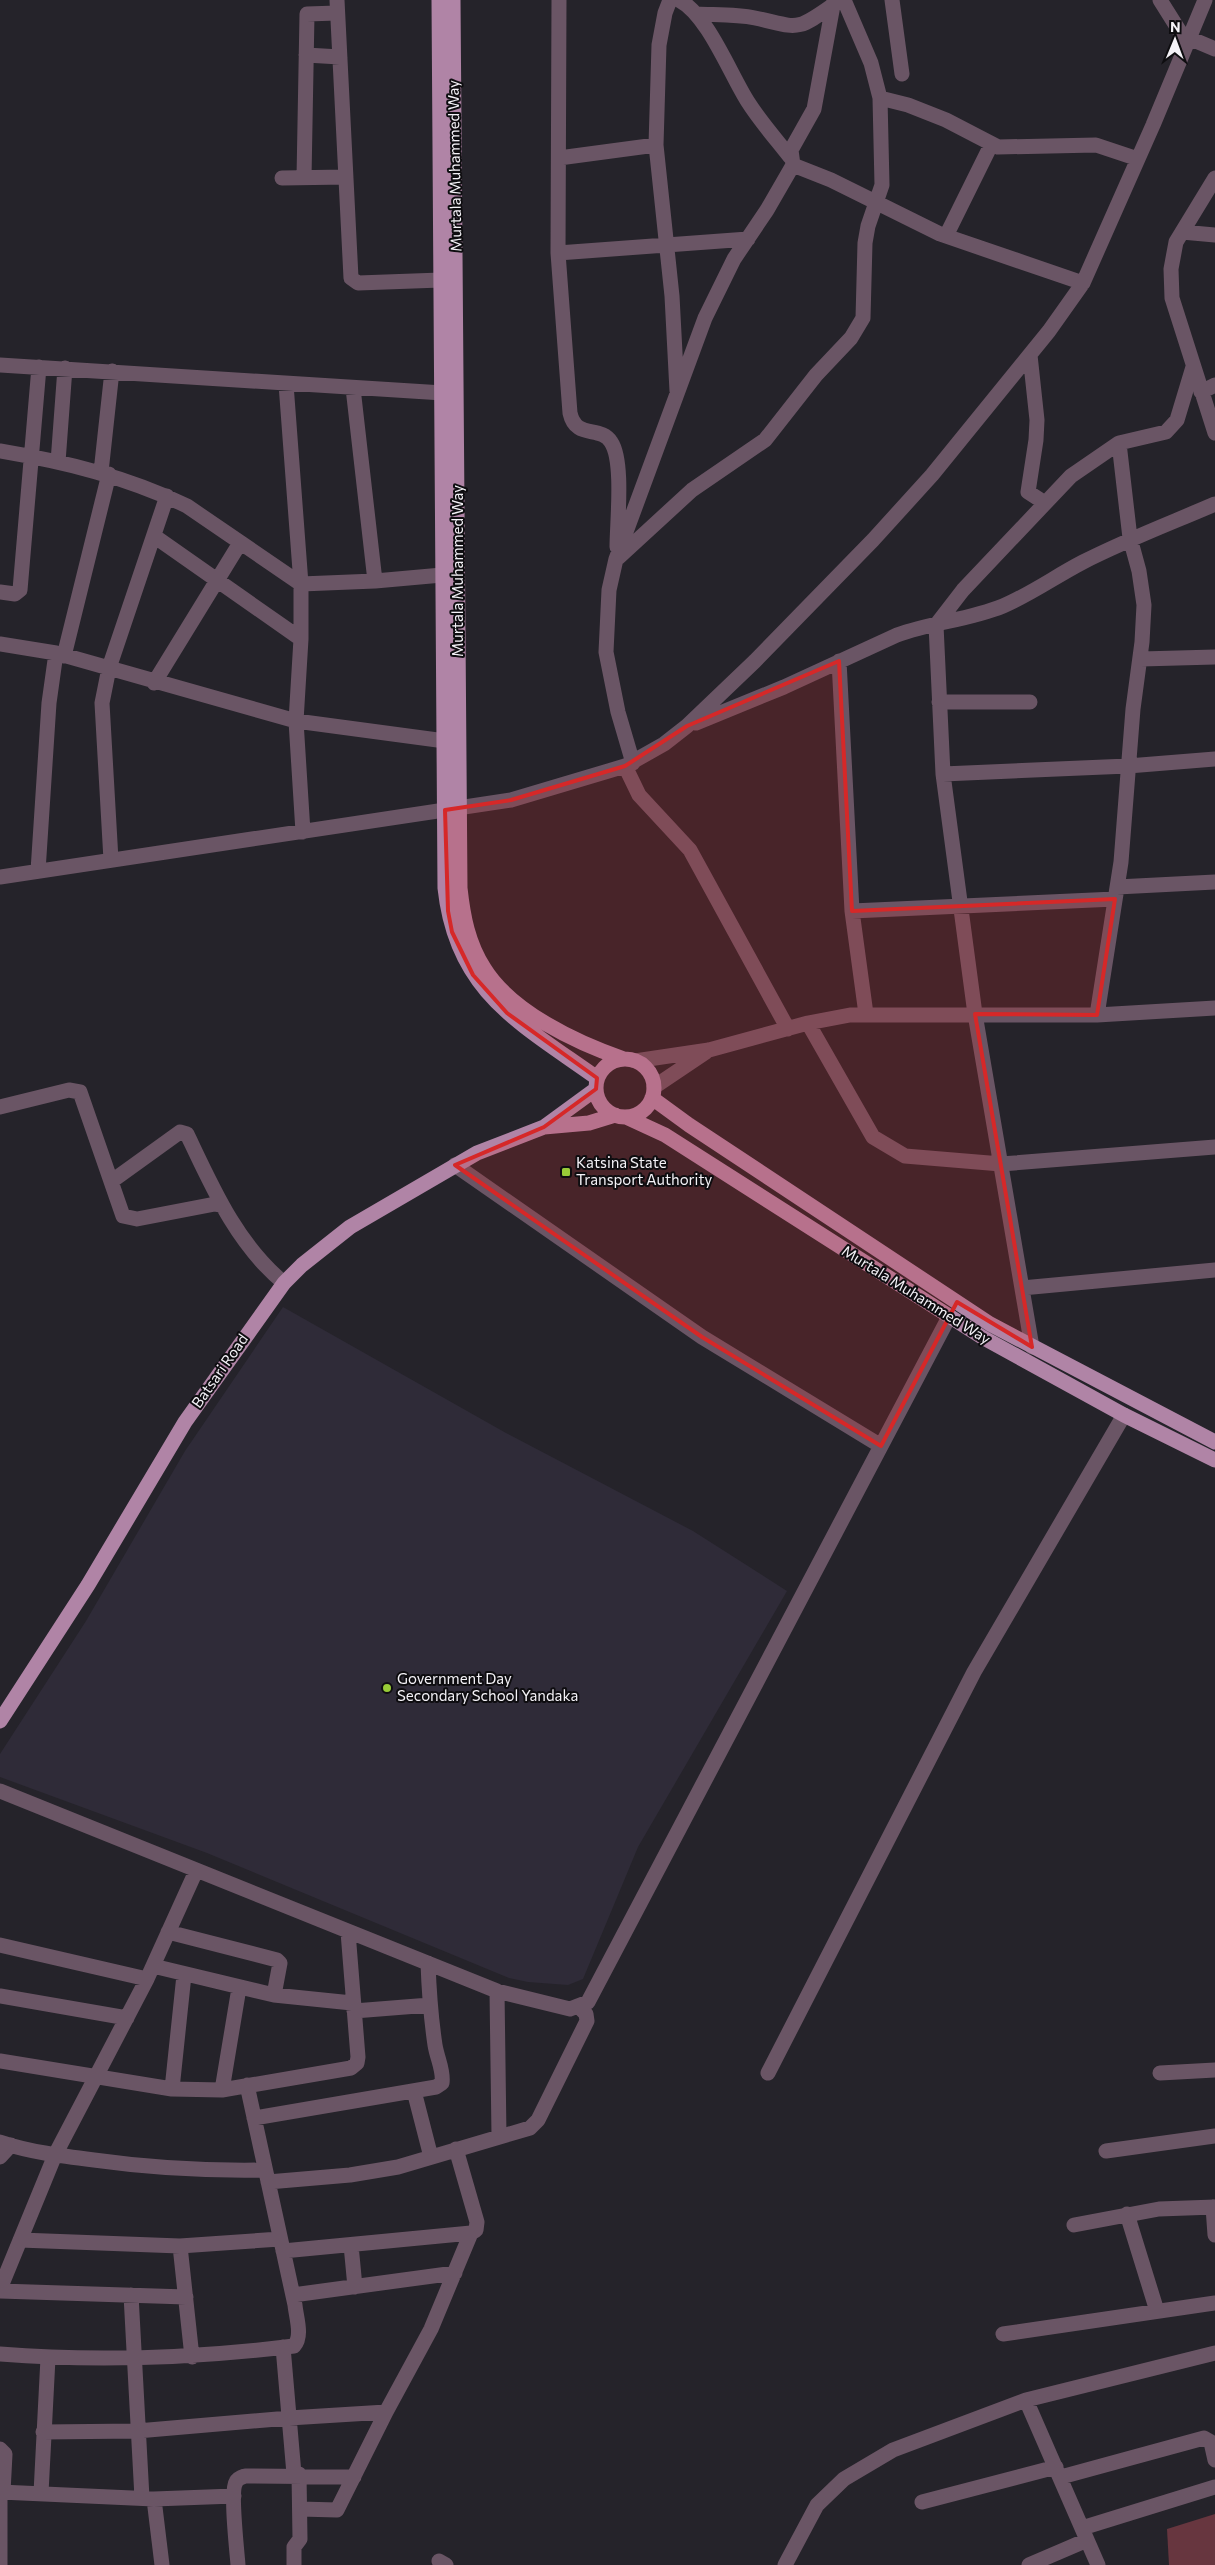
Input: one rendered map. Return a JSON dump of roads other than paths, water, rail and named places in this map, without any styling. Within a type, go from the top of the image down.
[{"type":"main road","points":[[439,0],[439,45],[447,80],[441,280],[443,393],[442,574],[448,911],[452,932],[474,975],[488,994],[507,1013],[596,1083],[598,1100],[605,1109],[620,1116]]},
{"type":"main road","name":"Murtala Muhammed Way","points":[[453,0],[447,80],[460,888],[462,912],[466,928],[484,969],[499,987],[521,1006],[564,1035],[581,1044],[629,1060]]},
{"type":"main road","points":[[629,1060],[648,1071],[653,1092],[646,1107],[637,1114],[580,1124],[544,1127],[596,1083],[608,1065],[629,1060]]},
{"type":"main road","name":"Murtala Muhammed Way","points":[[653,1092],[689,1125],[990,1324],[1215,1442]]},
{"type":"main road","name":"Murtala Muhammed Way","points":[[620,1116],[665,1135],[982,1338],[1124,1415],[1215,1460]]},
{"type":"main road","name":"Batsari Road","points":[[0,1721],[88,1585],[185,1422],[284,1283],[302,1265],[350,1228],[477,1153],[544,1127]]},
{"type":"street","points":[[559,0],[558,253],[572,422],[577,427],[605,437],[612,443],[619,469],[616,559]]},
{"type":"street","points":[[670,0],[665,13],[659,45],[656,144],[665,245],[672,296],[674,361],[678,394]]},
{"type":"street","points":[[679,0],[694,10],[737,79],[747,101],[792,161],[946,236],[1083,283]]},
{"type":"street","points":[[892,0],[902,74]]},
{"type":"street","points":[[1160,0],[1188,40],[1215,49]]},
{"type":"street","points":[[0,877],[511,800],[629,765],[664,744],[687,726],[756,661],[873,540],[932,474],[1030,355],[1083,283],[1204,0]]},
{"type":"street","points":[[696,14],[754,18],[789,27],[802,25],[837,2]]},
{"type":"street","points":[[616,559],[692,490],[765,440],[816,375],[851,338],[864,318],[865,243],[868,226],[882,185],[880,98],[871,63],[837,2]]},
{"type":"street","points":[[788,1029],[690,850],[639,796],[629,765],[606,652],[609,590],[616,559],[719,284],[792,161],[791,150],[814,109],[837,2]]},
{"type":"street","points":[[304,178],[308,13],[337,6],[351,278],[353,282],[441,280]]},
{"type":"street","points":[[306,55],[340,57]]},
{"type":"street","points":[[880,98],[946,120],[976,134],[990,145],[1007,148],[1096,145],[1138,158]]},
{"type":"street","points":[[559,158],[656,144]]},
{"type":"street","points":[[946,236],[990,145]]},
{"type":"street","points":[[282,178],[346,177]]},
{"type":"street","points":[[1215,178],[1176,242],[1171,268],[1172,298],[1215,433]]},
{"type":"street","points":[[1182,232],[1215,235]]},
{"type":"street","points":[[558,253],[748,238]]},
{"type":"street","points":[[1030,355],[1037,420],[1028,492],[1046,503]]},
{"type":"street","points":[[0,365],[443,393]]},
{"type":"street","points":[[0,592],[15,594],[20,590],[39,367]]},
{"type":"street","points":[[1032,1347],[975,1014],[943,774],[936,625],[963,590],[1071,476],[1119,443],[1166,432],[1177,420],[1193,367]]},
{"type":"street","points":[[58,462],[65,368]]},
{"type":"street","points":[[38,871],[50,703],[60,654],[105,473],[112,371]]},
{"type":"street","points":[[286,384],[301,584],[301,639],[296,721],[302,832]]},
{"type":"street","points":[[1201,392],[1215,385]]},
{"type":"street","points":[[353,388],[375,581]]},
{"type":"street","points":[[1097,1015],[1116,893],[1126,812],[1128,766],[1141,659],[1144,605],[1140,571],[1130,538],[1119,443]]},
{"type":"street","points":[[0,451],[105,473],[167,496],[187,506],[301,584],[375,581],[442,574]]},
{"type":"street","points":[[111,860],[102,711],[109,668],[167,496]]},
{"type":"street","points":[[687,726],[784,687],[897,635],[916,628],[963,620],[1006,605],[1059,574],[1130,538],[1215,504]]},
{"type":"street","points":[[154,536],[301,639]]},
{"type":"street","points":[[154,683],[240,543]]},
{"type":"street","points":[[0,644],[60,654],[154,683],[296,721],[445,741]]},
{"type":"street","points":[[1141,659],[1215,657]]},
{"type":"street","points":[[839,661],[852,911],[866,1014]]},
{"type":"street","points":[[939,702],[1030,702]]},
{"type":"street","points":[[943,774],[1128,766],[1215,758]]},
{"type":"street","points":[[852,911],[1116,893],[1215,882]]},
{"type":"street","points":[[629,1060],[709,1050],[808,1023],[866,1014],[1097,1015],[1215,1008]]},
{"type":"street","points":[[808,1023],[873,1137],[905,1156],[1001,1164],[1215,1147]]},
{"type":"street","points":[[653,1092],[709,1050]]},
{"type":"street","points":[[0,1107],[69,1090],[80,1092],[123,1216],[137,1219],[215,1204],[221,1205]]},
{"type":"street","points":[[112,1181],[180,1132],[184,1132],[187,1134],[221,1205],[264,1266],[284,1283]]},
{"type":"street","points":[[455,1166],[702,1337],[881,1446]]},
{"type":"street","points":[[1022,1288],[1215,1270]]},
{"type":"street","points":[[0,1790],[196,1871],[497,1991],[570,2009],[579,2007],[588,2002],[949,1317]]},
{"type":"street","points":[[768,2073],[974,1672],[1124,1415]]},
{"type":"street","points":[[186,2297],[0,2290],[6,2257],[20,2240],[55,2155],[150,1973],[196,1871]]},
{"type":"street","points":[[168,1932],[277,1960],[280,1963],[274,1996]]},
{"type":"street","points":[[0,2061],[172,2089],[222,2090],[350,2068],[357,2064],[348,1932]]},
{"type":"street","points":[[0,1945],[150,1973],[184,1975],[274,1996],[353,2007],[430,2005]]},
{"type":"street","points":[[254,2118],[436,2087],[442,2083],[443,2076],[436,2053],[430,2005],[428,1964]]},
{"type":"street","points":[[172,2089],[184,1975]]},
{"type":"street","points":[[222,2090],[239,1988]]},
{"type":"street","points":[[497,1991],[499,2136]]},
{"type":"street","points":[[0,1996],[127,2018]]},
{"type":"street","points":[[0,2157],[6,2144],[55,2155],[135,2165],[266,2176],[350,2175],[398,2167],[536,2124],[587,2021],[586,2014],[579,2007]]},
{"type":"street","points":[[1160,2074],[1215,2070]]},
{"type":"street","points":[[0,2354],[48,2358],[192,2357],[294,2346],[298,2341],[293,2295],[247,2085]]},
{"type":"street","points":[[414,2091],[431,2157]]},
{"type":"street","points":[[1106,2151],[1215,2136]]},
{"type":"street","points":[[20,2240],[180,2246],[351,2245],[471,2233],[476,2230],[477,2222],[456,2149]]},
{"type":"street","points":[[1074,2225],[1127,2214],[1187,2207],[1214,2207],[1215,2236]]},
{"type":"street","points":[[1127,2214],[1157,2311]]},
{"type":"street","points":[[300,2509],[337,2510],[386,2412],[431,2329],[471,2233]]},
{"type":"street","points":[[351,2245],[355,2287]]},
{"type":"street","points":[[180,2246],[192,2357]]},
{"type":"street","points":[[293,2295],[455,2273]]},
{"type":"street","points":[[130,2295],[137,2431],[162,2565]]},
{"type":"street","points":[[1003,2334],[1215,2302]]},
{"type":"street","points":[[283,2347],[300,2509],[300,2538],[295,2544],[294,2565]]},
{"type":"street","points":[[785,2565],[817,2504],[844,2478],[893,2450],[1026,2400],[1215,2353]]},
{"type":"street","points":[[42,2493],[43,2432],[48,2358]]},
{"type":"street","points":[[1026,2400],[1098,2565]]},
{"type":"street","points":[[43,2432],[137,2431],[386,2412]]},
{"type":"street","points":[[922,2502],[1204,2438],[1211,2442],[1215,2460]]},
{"type":"street","points":[[0,2449],[5,2454],[1,2492],[0,2565]]},
{"type":"street","points":[[238,2565],[235,2483],[246,2476],[297,2474],[354,2477]]},
{"type":"street","points":[[1029,2565],[1085,2534],[1215,2487]]},
{"type":"street","points":[[1,2492],[148,2498],[234,2496]]},
{"type":"place","name":"Katsina State Transport Authority","points":[[566,1172]]},
{"type":"place","name":"Government Day Secondary School Yandaka","points":[[387,1688]]}]
